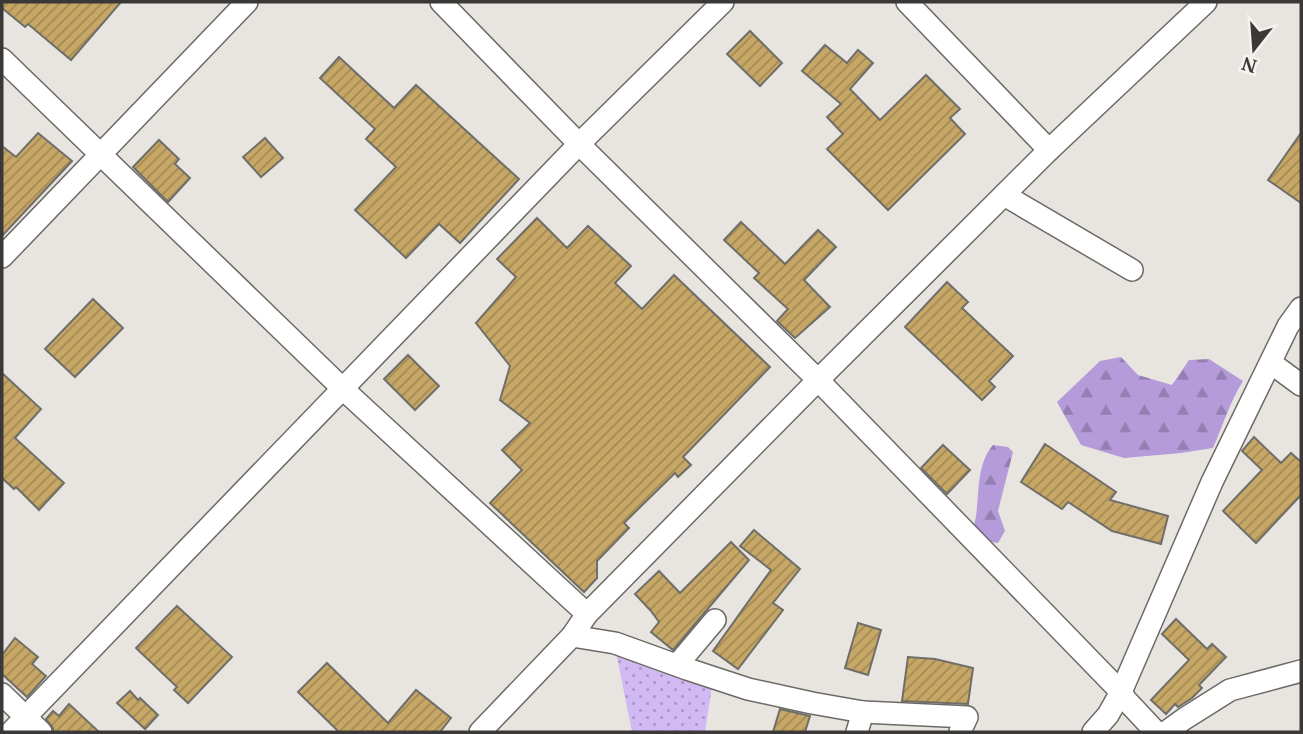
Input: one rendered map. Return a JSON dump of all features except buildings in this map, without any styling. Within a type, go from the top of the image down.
[{"type":"street","points":[[2,257],[247,2]]},
{"type":"street","points":[[441,2],[579,144],[818,380],[1121,692],[1156,732]]},
{"type":"street","points":[[18,725],[579,144],[723,2]]},
{"type":"street","points":[[907,2],[1049,150]]},
{"type":"street","points":[[480,732],[572,636],[587,614],[818,380],[1049,150],[1206,2]]},
{"type":"street","points":[[2,60],[344,389],[587,614]]},
{"type":"street","points":[[1004,195],[1132,270]]},
{"type":"street","points":[[1093,732],[1108,715],[1121,692],[1212,482],[1289,326],[1301,308]]},
{"type":"street","points":[[1271,363],[1301,385]]},
{"type":"street","points":[[677,665],[715,620]]},
{"type":"street","points":[[572,636],[615,643],[748,689],[812,703],[863,712],[967,717],[960,732]]},
{"type":"street","points":[[1166,732],[1230,690],[1301,671]]},
{"type":"street","points":[[2,694],[18,725],[41,732]]},
{"type":"street","points":[[857,732],[863,712]]},
{"type":"shaded area","points":[[616,652],[712,686],[705,732],[632,732]]},
{"type":"green space","points":[[1121,357],[1138,375],[1172,385],[1189,360],[1209,359],[1243,381],[1213,448],[1124,458],[1081,445],[1057,402],[1100,361]]},
{"type":"green space","points":[[993,445],[1008,447],[1013,452],[998,511],[1005,531],[998,543],[986,541],[974,525],[980,473]]}]
